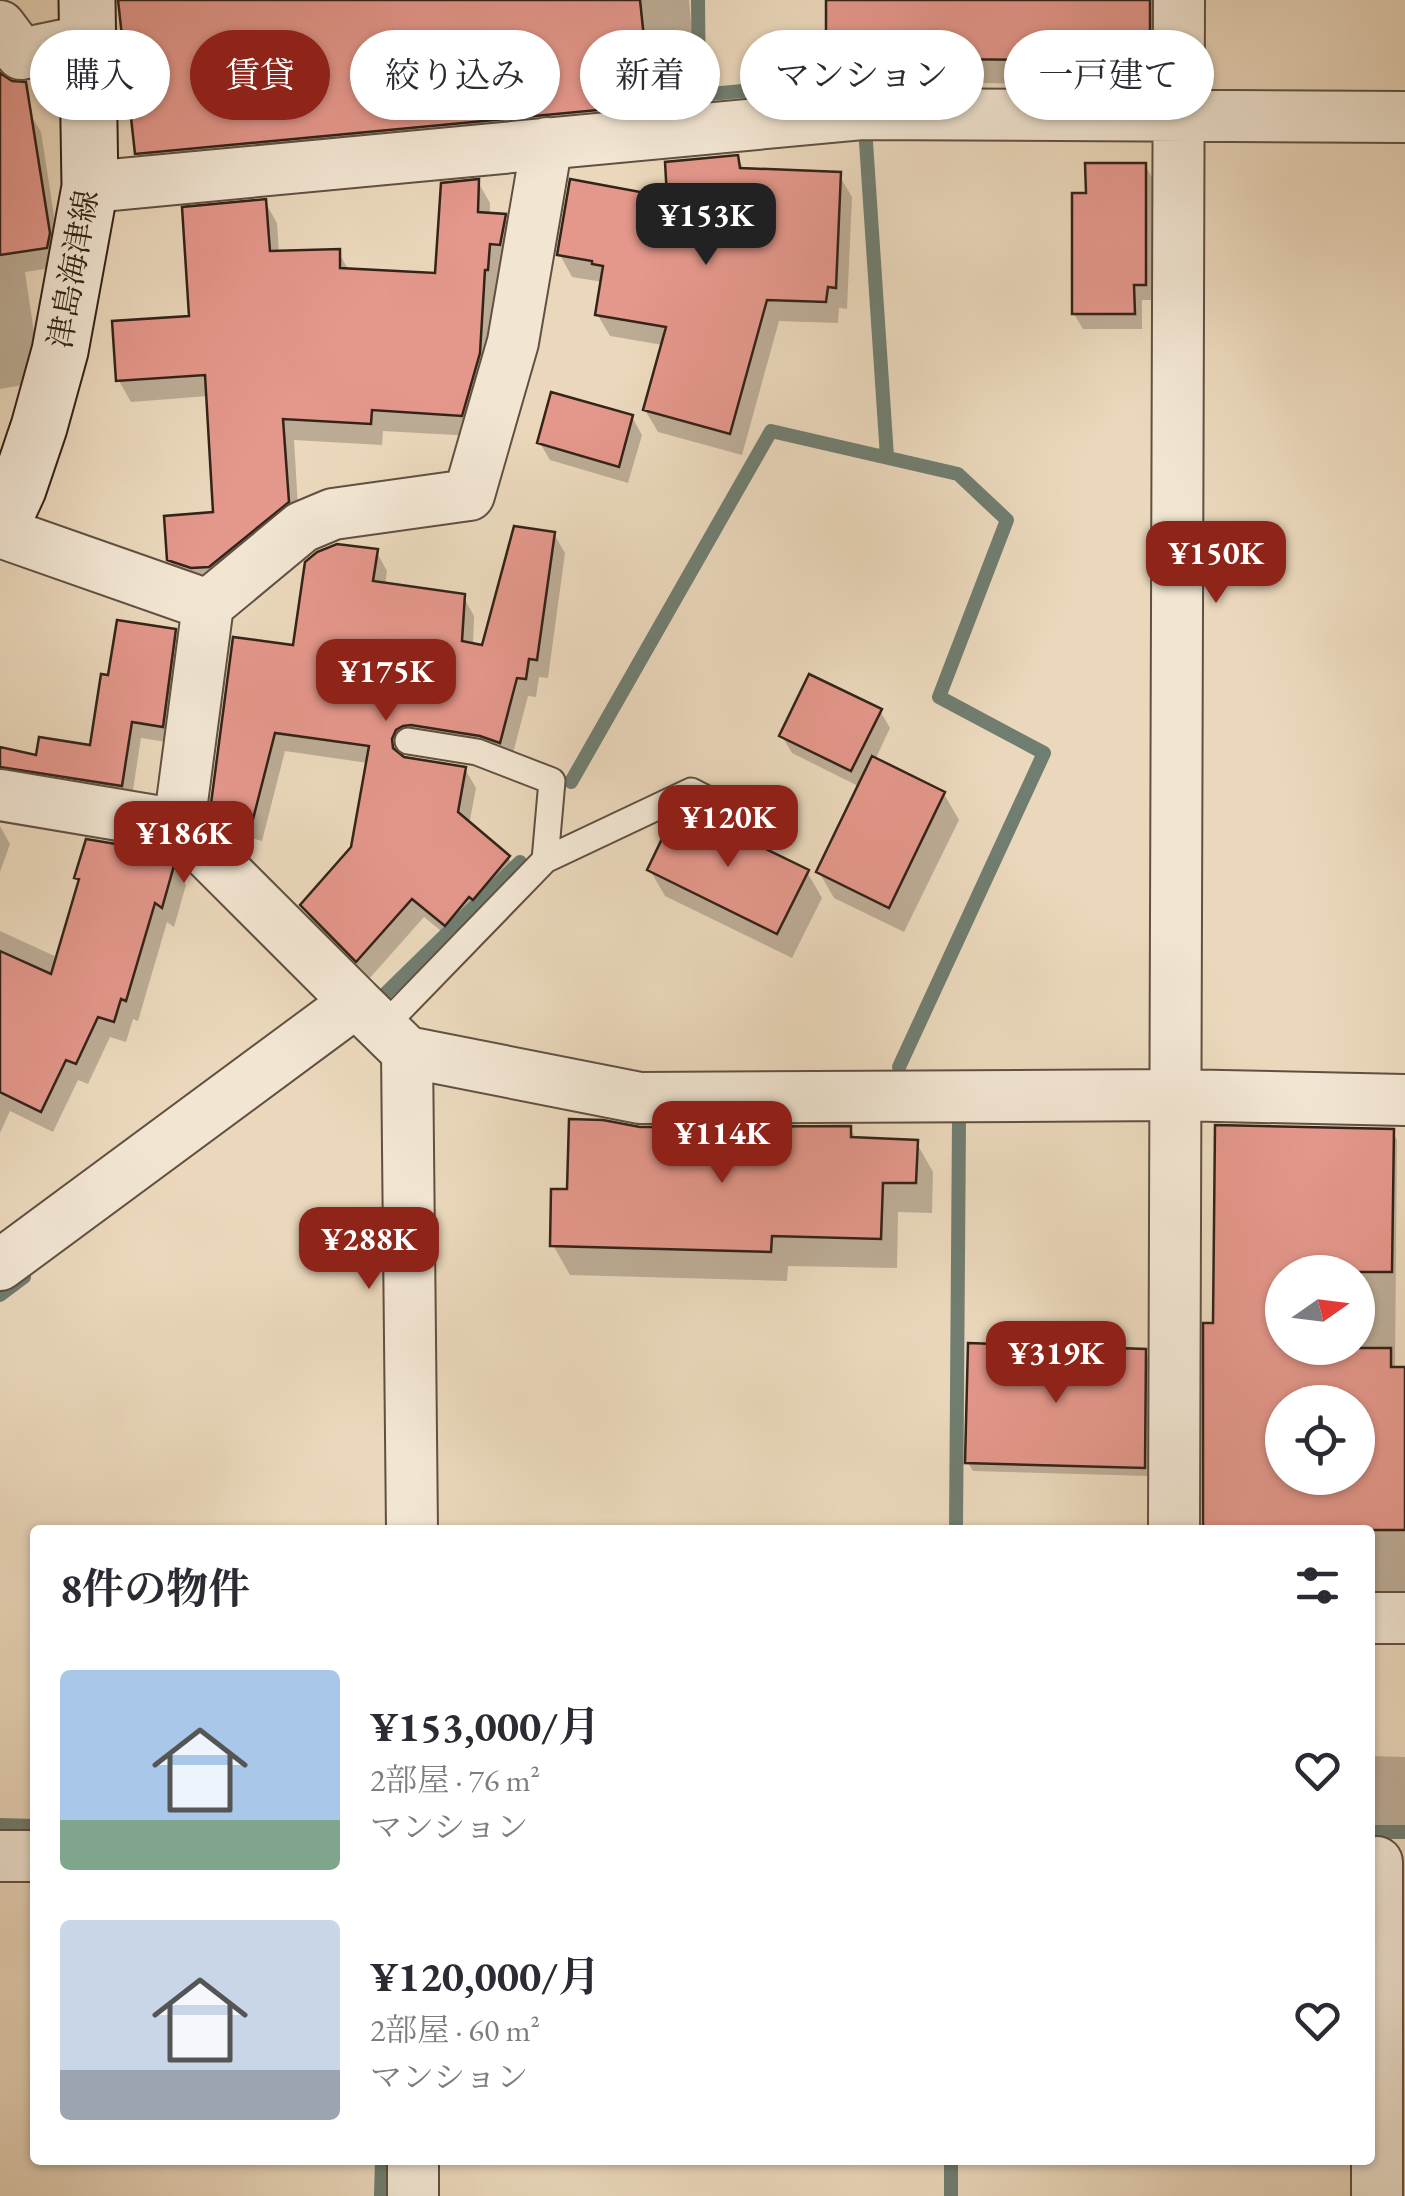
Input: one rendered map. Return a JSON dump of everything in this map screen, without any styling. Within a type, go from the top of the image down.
[{"type":"main road","name":"津島海津線","points":[[0,530],[39,427],[60,352],[90,187],[88,20]]},
{"type":"street","points":[[1179,30],[1180,0]]},
{"type":"street","points":[[7,46],[88,20]]},
{"type":"street","points":[[90,187],[862,114],[1004,115]]},
{"type":"street","points":[[1214,116],[1405,118]]},
{"type":"street","points":[[1174,1525],[1178,120]]},
{"type":"street","points":[[179,825],[208,605],[302,527],[333,514],[469,495],[513,342],[547,143]]},
{"type":"street","points":[[0,530],[208,605]]},
{"type":"street","points":[[0,795],[179,825],[382,1028],[640,1098],[1174,1095],[1405,1100]]},
{"type":"street","points":[[0,1265],[382,1028]]},
{"type":"street","points":[[382,1028],[412,1525]]},
{"type":"street","points":[[1375,1618],[1405,1618]]},
{"type":"street","points":[[0,1856],[30,1856]]},
{"type":"street","points":[[1377,2196],[1384,1862]]},
{"type":"street","points":[[413,2165],[413,2196]]},
{"type":"lane","points":[[408,741],[477,752],[552,780],[545,860]]},
{"type":"lane","points":[[382,1028],[545,860],[691,791],[773,834]]},
{"type":"building","points":[[118,0],[640,0],[643,30],[580,30],[580,112],[560,114],[560,30],[350,30],[350,120],[493,120],[135,154],[131,120],[170,120],[170,30],[121,30]]},
{"type":"building","points":[[826,0],[1150,0],[1150,30],[1004,30],[1004,60],[984,59],[984,30],[826,30]]},
{"type":"building","points":[[0,73],[12,81],[26,82],[50,233],[47,248],[0,255]]},
{"type":"building","points":[[738,155],[740,168],[841,172],[836,288],[828,287],[826,302],[767,300],[730,434],[643,410],[666,327],[595,315],[603,266],[557,255],[570,179],[667,197],[665,162]]},
{"type":"building","points":[[1085,163],[1146,163],[1146,285],[1134,285],[1135,314],[1072,314],[1072,193],[1086,193]]},
{"type":"building","points":[[479,179],[478,212],[506,214],[500,245],[490,244],[480,353],[462,416],[372,410],[371,424],[283,419],[289,502],[209,567],[191,568],[167,560],[164,516],[213,512],[205,375],[116,381],[112,321],[189,316],[182,207],[266,199],[270,251],[340,249],[340,268],[435,273],[441,183]]},
{"type":"building","points":[[551,392],[633,415],[619,467],[537,443]]},
{"type":"building","points":[[514,526],[555,532],[537,660],[529,659],[526,679],[517,678],[500,743],[411,725],[396,730],[392,739],[393,748],[404,757],[466,767],[458,812],[510,856],[445,926],[412,899],[356,962],[300,905],[351,847],[369,746],[275,733],[252,823],[210,811],[233,637],[293,645],[305,562],[337,544],[378,549],[373,581],[465,594],[462,641],[482,645]]},
{"type":"building","points":[[117,620],[176,629],[163,727],[132,722],[122,786],[0,767],[0,747],[36,755],[39,737],[90,745],[101,674],[108,675]]},
{"type":"building","points":[[809,674],[882,709],[851,771],[779,736]]},
{"type":"building","points":[[872,756],[945,792],[889,908],[816,872]]},
{"type":"building","points":[[688,811],[809,870],[777,934],[647,870],[672,818]]},
{"type":"building","points":[[86,839],[134,847],[175,862],[162,908],[155,903],[126,1001],[121,999],[114,1022],[98,1017],[76,1064],[66,1060],[41,1112],[0,1092],[0,951],[51,974],[79,879],[74,878]]},
{"type":"building","points":[[569,1119],[640,1127],[851,1126],[851,1137],[918,1140],[916,1183],[883,1183],[881,1239],[772,1236],[771,1252],[550,1246],[551,1189],[567,1189]]},
{"type":"building","points":[[1215,1125],[1394,1129],[1392,1272],[1375,1272],[1375,1255],[1265,1255],[1265,1365],[1375,1365],[1375,1348],[1391,1348],[1391,1367],[1405,1367],[1405,1530],[1375,1530],[1375,1525],[1203,1525],[1203,1323],[1213,1323]]},
{"type":"building","points":[[968,1343],[1146,1349],[1145,1468],[965,1463]]},
{"type":"waterway","points":[[698,0],[699,95],[740,91]]},
{"type":"waterway","points":[[866,142],[887,457]]},
{"type":"waterway","points":[[571,782],[771,431],[958,474],[1007,520],[939,697],[1044,753],[899,1067]]},
{"type":"waterway","points":[[386,993],[520,862]]},
{"type":"waterway","points":[[956,1525],[959,1121]]},
{"type":"waterway","points":[[0,1295],[24,1277]]},
{"type":"waterway","points":[[0,1825],[30,1826]]},
{"type":"waterway","points":[[1375,1832],[1405,1832]]},
{"type":"waterway","points":[[381,2196],[382,2165]]},
{"type":"waterway","points":[[951,2165],[951,2196]]}]
